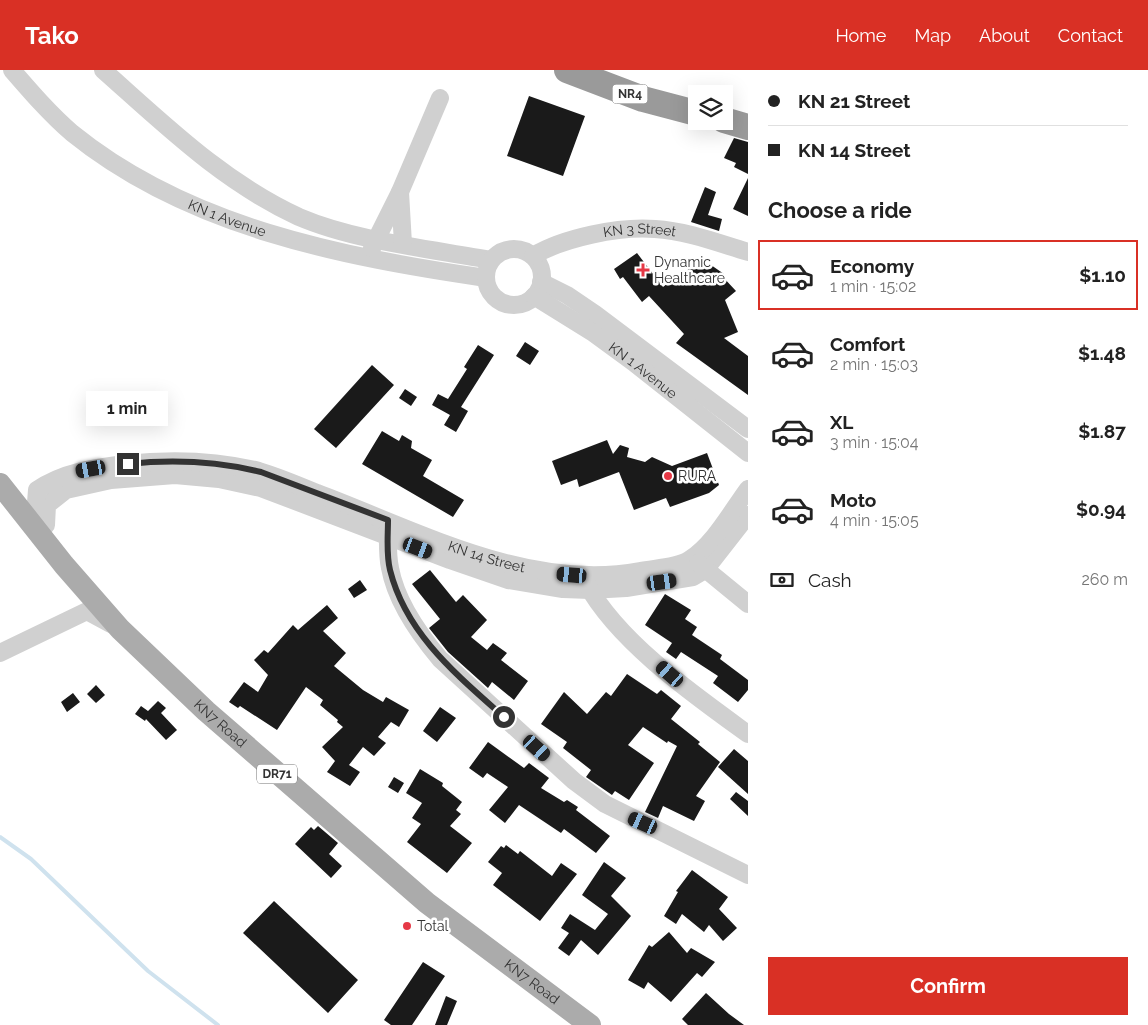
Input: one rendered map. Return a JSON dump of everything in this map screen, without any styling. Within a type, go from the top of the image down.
[{"type":"highway","name":"NR4","points":[[566,70],[635,96],[688,111]]},
{"type":"highway","name":"NR4","points":[[610,70],[688,94]]},
{"type":"highway","points":[[733,106],[748,110]]},
{"type":"highway","points":[[733,123],[748,127]]},
{"type":"main road","name":"KN7 Road","points":[[0,484],[40,536],[120,629],[206,711],[427,903],[590,1025]]},
{"type":"street","name":"KN 1 Avenue","points":[[12,70],[50,112],[72,132],[125,170],[170,195],[244,224],[325,249],[368,259],[486,278]]},
{"type":"street","name":"KN 1 Avenue","points":[[103,70],[196,154],[238,183],[300,217],[375,238],[491,260]]},
{"type":"street","points":[[368,259],[375,238],[400,192],[440,98]]},
{"type":"street","points":[[400,192],[403,244]]},
{"type":"street","name":"KN 3 Street","points":[[533,256],[546,248],[603,233],[654,228],[697,236],[748,252]]},
{"type":"street","points":[[516,249],[533,256],[539,264],[538,289],[519,304],[500,301],[493,295],[486,278],[491,260],[507,250],[516,249]]},
{"type":"street","name":"KN 1 Avenue","points":[[538,289],[567,295],[748,429]]},
{"type":"street","name":"KN 1 Avenue","points":[[538,289],[748,453]]},
{"type":"street","name":"KN 14 Street","points":[[40,536],[46,505],[66,490],[111,480],[175,475],[220,479],[262,488],[509,564],[586,583],[681,580],[705,570],[748,515]]},
{"type":"street","name":"KN 14 Street","points":[[586,583],[672,565],[692,558],[708,544],[748,489]]},
{"type":"street","points":[[388,528],[390,570],[397,590],[425,642],[440,660],[574,781],[605,804],[748,875]]},
{"type":"street","points":[[692,558],[748,604]]},
{"type":"street","points":[[586,583],[632,640],[706,704],[748,734]]},
{"type":"street","points":[[0,653],[87,611],[120,629]]},
{"type":"building","points":[[529,96],[585,116],[563,176],[507,156]]},
{"type":"building","points":[[734,138],[748,142],[748,174],[734,167],[736,163],[724,158]]},
{"type":"building","points":[[748,178],[748,216],[733,209]]},
{"type":"building","points":[[705,187],[716,192],[708,215],[722,219],[719,231],[691,222]]},
{"type":"building","points":[[637,253],[663,287],[674,278],[678,283],[695,260],[707,269],[711,265],[724,274],[722,276],[736,291],[725,300],[738,332],[724,338],[748,356],[748,395],[676,343],[684,334],[649,296],[642,302],[623,277],[620,279],[614,269]]},
{"type":"building","points":[[525,342],[539,351],[530,365],[516,356]]},
{"type":"building","points":[[478,345],[494,355],[461,407],[468,411],[456,432],[444,425],[450,415],[432,405],[438,394],[448,399],[467,369],[464,367]]},
{"type":"building","points":[[372,365],[394,385],[336,448],[314,429]]},
{"type":"building","points":[[405,389],[417,397],[411,406],[399,398]]},
{"type":"building","points":[[382,431],[399,441],[402,435],[412,441],[411,448],[432,460],[423,476],[464,500],[453,517],[362,464]]},
{"type":"building","name":"RURA","points":[[607,440],[613,454],[620,445],[629,448],[627,457],[645,462],[652,457],[672,466],[707,453],[719,485],[709,493],[670,507],[666,498],[634,510],[619,472],[579,487],[577,479],[561,485],[552,461]]},
{"type":"building","points":[[430,570],[456,602],[463,595],[487,620],[471,637],[487,650],[493,643],[507,653],[501,660],[528,681],[514,700],[492,682],[488,688],[448,652],[429,628],[440,619],[412,584]]},
{"type":"building","points":[[360,580],[367,590],[354,598],[348,589]]},
{"type":"building","points":[[665,594],[691,610],[685,619],[697,627],[692,635],[722,655],[720,659],[748,680],[748,690],[738,702],[713,683],[718,676],[681,652],[676,659],[666,652],[672,643],[645,625]]},
{"type":"building","points":[[327,605],[338,618],[323,631],[346,653],[334,666],[363,690],[383,702],[386,697],[409,710],[399,727],[391,722],[378,737],[386,743],[374,756],[363,747],[349,765],[360,772],[350,786],[327,772],[335,761],[322,747],[343,727],[337,722],[338,720],[320,705],[323,700],[306,687],[277,730],[240,706],[238,708],[229,702],[244,682],[258,692],[268,675],[254,660],[264,650],[268,653],[293,625],[298,630]]},
{"type":"building","points":[[627,674],[657,694],[661,690],[681,706],[671,719],[700,742],[698,744],[720,762],[696,796],[705,801],[694,821],[663,806],[658,818],[645,812],[677,746],[668,741],[667,743],[643,727],[628,745],[654,763],[629,800],[615,791],[612,795],[586,777],[591,770],[563,748],[567,742],[541,724],[564,692],[587,714],[606,692],[611,696]]},
{"type":"building","points":[[96,685],[105,695],[96,703],[87,694]]},
{"type":"building","points":[[73,693],[80,702],[67,712],[61,702]]},
{"type":"building","points":[[158,701],[166,708],[161,713],[177,730],[166,740],[146,719],[145,721],[135,714],[141,706],[148,711]]},
{"type":"building","points":[[440,707],[456,718],[437,742],[423,731]]},
{"type":"building","points":[[488,742],[524,768],[529,763],[549,778],[541,788],[564,802],[567,800],[578,807],[576,810],[610,836],[596,853],[564,829],[561,833],[519,805],[505,823],[489,810],[508,787],[487,773],[483,778],[469,768]]},
{"type":"building","points":[[734,749],[748,761],[748,794],[718,767]]},
{"type":"building","points":[[420,769],[443,783],[442,786],[462,802],[456,810],[461,814],[450,826],[472,843],[447,873],[407,842],[421,824],[412,818],[422,803],[406,793]]},
{"type":"building","points":[[394,777],[404,783],[398,793],[388,787]]},
{"type":"building","points":[[736,792],[748,801],[748,816],[730,799]]},
{"type":"building","points":[[318,826],[338,843],[329,854],[342,866],[331,878],[295,844],[311,827],[314,830]]},
{"type":"building","points":[[506,845],[518,854],[520,851],[552,876],[561,863],[577,874],[540,921],[493,885],[502,873],[488,862],[501,846],[504,848]]},
{"type":"building","points":[[604,862],[626,878],[611,896],[631,916],[598,955],[581,940],[569,956],[558,948],[569,933],[561,928],[570,914],[595,930],[608,914],[582,895]]},
{"type":"building","points":[[692,870],[728,897],[719,909],[737,928],[723,941],[709,925],[704,932],[682,914],[676,924],[664,916],[678,892],[676,891]]},
{"type":"building","points":[[274,901],[358,980],[328,1013],[243,933]]},
{"type":"building","points":[[669,932],[687,953],[691,948],[715,962],[702,977],[697,973],[671,1002],[648,982],[644,989],[628,980],[649,945],[652,947]]},
{"type":"building","points":[[423,962],[445,976],[412,1025],[391,1025],[384,1020]]},
{"type":"building","points":[[706,993],[744,1025],[688,1025],[682,1019]]},
{"type":"building","points":[[446,996],[457,1001],[447,1025],[435,1025]]},
{"type":"waterway","points":[[0,837],[31,859],[148,971],[218,1025]]},
{"type":"place","name":"Dynamic Healthcare","points":[[643,270]]},
{"type":"place","name":"RURA","points":[[668,476]]},
{"type":"place","name":"Total","points":[[407,926]]},
{"type":"route","points":[[128,464],[189,460],[239,467],[261,472],[388,520],[390,570],[397,590],[414,624],[425,642],[440,660],[504,717]]}]
